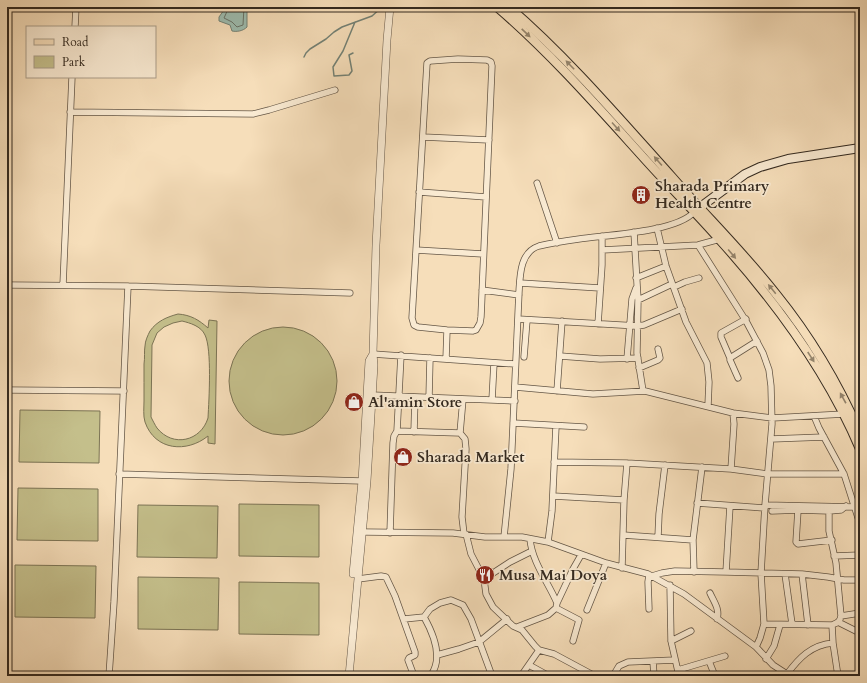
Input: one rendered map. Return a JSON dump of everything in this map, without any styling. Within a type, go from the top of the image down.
[{"type":"main road","points":[[497,7],[559,66],[755,269],[795,318],[845,400],[860,433]]},
{"type":"main road","points":[[509,7],[582,77],[625,124],[697,209],[773,303],[799,338],[821,373],[844,414],[860,450]]},
{"type":"main road","points":[[697,209],[745,174],[760,166],[788,159],[860,148]]},
{"type":"street","points":[[75,26],[76,7]]},
{"type":"street","points":[[349,676],[363,532],[375,361],[373,354],[376,245],[390,7]]},
{"type":"street","points":[[458,59],[483,59],[490,61],[492,66],[489,140],[481,316],[477,328],[473,331],[418,327],[413,324],[412,318],[427,62],[458,59]]},
{"type":"street","points":[[63,286],[72,78]]},
{"type":"street","points":[[70,112],[253,114],[335,90]]},
{"type":"street","points":[[423,137],[489,140]]},
{"type":"street","points":[[537,183],[556,243]]},
{"type":"street","points":[[419,192],[486,197]]},
{"type":"street","points":[[504,536],[511,469],[520,283],[523,265],[528,252],[539,246],[634,232],[675,224],[688,217],[697,209]]},
{"type":"street","points":[[657,228],[666,266],[673,285],[692,334],[707,363],[709,382],[708,406]]},
{"type":"street","points":[[634,232],[638,300],[638,358],[643,391]]},
{"type":"street","points":[[598,324],[602,236]]},
{"type":"street","points":[[602,250],[698,245],[720,239]]},
{"type":"street","points":[[698,245],[746,320],[757,340],[769,370],[772,418],[761,573],[764,624],[756,647]]},
{"type":"street","points":[[416,250],[483,254]]},
{"type":"street","points":[[636,278],[666,266]]},
{"type":"street","points":[[638,300],[673,285],[700,278]]},
{"type":"street","points":[[520,283],[600,288]]},
{"type":"street","points":[[7,285],[128,286],[350,293]]},
{"type":"street","points":[[627,358],[632,299],[637,285]]},
{"type":"street","points":[[109,676],[115,587],[128,286]]},
{"type":"street","points":[[482,290],[519,295]]},
{"type":"street","points":[[518,319],[638,326],[682,309]]},
{"type":"street","points":[[524,357],[527,320]]},
{"type":"street","points":[[738,378],[721,337],[722,333],[746,320]]},
{"type":"street","points":[[557,391],[562,322]]},
{"type":"street","points":[[446,359],[447,330]]},
{"type":"street","points":[[730,358],[757,340]]},
{"type":"street","points":[[639,368],[658,360],[660,358],[658,349]]},
{"type":"street","points":[[373,354],[515,364]]},
{"type":"street","points":[[345,676],[362,481],[369,361],[373,354]]},
{"type":"street","points":[[390,533],[393,443],[394,436],[397,431],[401,355]]},
{"type":"street","points":[[560,356],[600,359],[638,358]]},
{"type":"street","points":[[429,398],[430,358]]},
{"type":"street","points":[[492,400],[494,363]]},
{"type":"street","points":[[515,388],[593,394],[643,391],[733,413],[772,418],[844,414]]},
{"type":"street","points":[[7,390],[124,391]]},
{"type":"street","points":[[372,395],[515,401]]},
{"type":"street","points":[[414,432],[415,398]]},
{"type":"street","points":[[462,399],[460,433],[465,439],[466,450],[462,516],[465,534],[471,554],[484,579],[486,594],[491,604],[507,619],[522,630],[539,650],[554,654],[595,676]]},
{"type":"street","points":[[731,469],[734,424],[733,413]]},
{"type":"street","points":[[814,416],[844,474],[860,524]]},
{"type":"street","points":[[513,423],[584,427]]},
{"type":"street","points":[[548,542],[553,496],[556,426]]},
{"type":"street","points":[[397,431],[460,433]]},
{"type":"street","points":[[771,439],[824,437]]},
{"type":"street","points":[[554,462],[627,463],[702,467],[767,474],[844,474]]},
{"type":"street","points":[[622,568],[624,500],[627,463]]},
{"type":"street","points":[[658,537],[659,514],[665,465]]},
{"type":"street","points":[[694,572],[694,540],[702,467]]},
{"type":"street","points":[[119,474],[362,481]]},
{"type":"street","points":[[553,496],[624,500]]},
{"type":"street","points":[[697,503],[730,506],[855,507]]},
{"type":"street","points":[[726,572],[730,506]]},
{"type":"street","points":[[772,511],[829,511],[841,510],[846,506]]},
{"type":"street","points":[[798,510],[796,542],[798,544],[832,540]]},
{"type":"street","points":[[829,511],[841,616]]},
{"type":"street","points":[[363,532],[465,534],[485,537],[504,536],[530,539],[548,542],[606,563],[651,575],[684,594],[756,647],[766,659],[788,675],[798,660],[809,650],[833,643]]},
{"type":"street","points":[[623,535],[694,540]]},
{"type":"street","points":[[530,539],[532,551],[556,606],[579,620],[573,641]]},
{"type":"street","points":[[484,579],[510,562],[532,551]]},
{"type":"street","points":[[517,627],[548,615],[556,606],[573,569],[582,555]]},
{"type":"street","points":[[834,556],[859,557]]},
{"type":"street","points":[[586,610],[606,563]]},
{"type":"street","points":[[651,575],[662,572],[726,572],[802,574],[844,580],[860,580]]},
{"type":"street","points":[[785,574],[792,624]]},
{"type":"street","points":[[802,574],[808,624]]},
{"type":"street","points":[[649,609],[648,582],[651,575]]},
{"type":"street","points":[[358,579],[385,576],[395,596],[415,652],[415,655],[408,660],[414,676]]},
{"type":"street","points":[[670,585],[671,641],[679,673],[725,656]]},
{"type":"street","points":[[710,593],[718,610],[717,619]]},
{"type":"street","points":[[404,619],[424,616],[430,609],[440,603],[451,600],[459,602],[466,608],[469,614],[492,676]]},
{"type":"street","points":[[838,676],[833,643],[835,623],[841,616],[860,612]]},
{"type":"street","points":[[422,676],[432,674],[438,655],[424,616]]},
{"type":"street","points":[[438,655],[479,642],[507,619]]},
{"type":"street","points":[[764,624],[780,625],[835,623],[860,633]]},
{"type":"street","points":[[766,659],[774,646],[780,625]]},
{"type":"street","points":[[671,641],[691,632]]},
{"type":"street","points":[[521,676],[539,650]]},
{"type":"street","points":[[613,676],[619,666],[624,663],[636,661],[675,660]]},
{"type":"street","points":[[653,661],[654,676]]},
{"type":"street","points":[[709,661],[715,676]]},
{"type":"street","points":[[529,665],[549,676]]},
{"type":"green space","points":[[178,314],[191,317],[198,320],[208,328],[209,320],[217,321],[215,444],[208,443],[208,436],[191,445],[181,447],[164,444],[156,439],[150,432],[145,422],[144,364],[147,338],[150,331],[156,325],[162,320]],"holes":[[[182,321],[195,325],[201,329],[205,335],[209,351],[210,375],[208,418],[204,426],[193,437],[178,440],[163,434],[157,428],[151,417],[152,345],[157,333],[164,327]]]},
{"type":"green space","points":[[283,327],[304,331],[321,343],[333,360],[337,381],[333,402],[321,419],[304,431],[283,435],[262,431],[245,419],[233,402],[229,381],[233,360],[245,343],[262,331]]},
{"type":"green space","points":[[20,410],[100,411],[99,463],[19,462]]},
{"type":"green space","points":[[18,488],[98,489],[98,541],[17,540]]},
{"type":"green space","points":[[239,504],[319,505],[319,557],[239,556]]},
{"type":"green space","points":[[138,505],[218,506],[217,558],[137,557]]},
{"type":"green space","points":[[15,565],[96,566],[95,618],[15,617]]},
{"type":"green space","points":[[138,577],[219,578],[218,630],[138,629]]},
{"type":"green space","points":[[239,582],[319,583],[319,635],[239,634]]},
{"type":"water","points":[[226,7],[247,7],[247,27],[240,31],[232,31],[230,25],[219,21],[219,17]]},
{"type":"waterway","points":[[304,57],[310,49],[334,32],[342,27],[372,16],[382,7]]},
{"type":"waterway","points":[[353,53],[349,55],[352,71],[349,75],[334,76],[333,67],[343,51],[355,22]]},
{"type":"place","name":"Sharada Primary Health Centre","points":[[641,195]]},
{"type":"place","name":"Al'amin Store","points":[[354,402]]},
{"type":"place","name":"Sharada Market","points":[[403,457]]},
{"type":"place","name":"Musa Mai Doya","points":[[485,575]]}]
